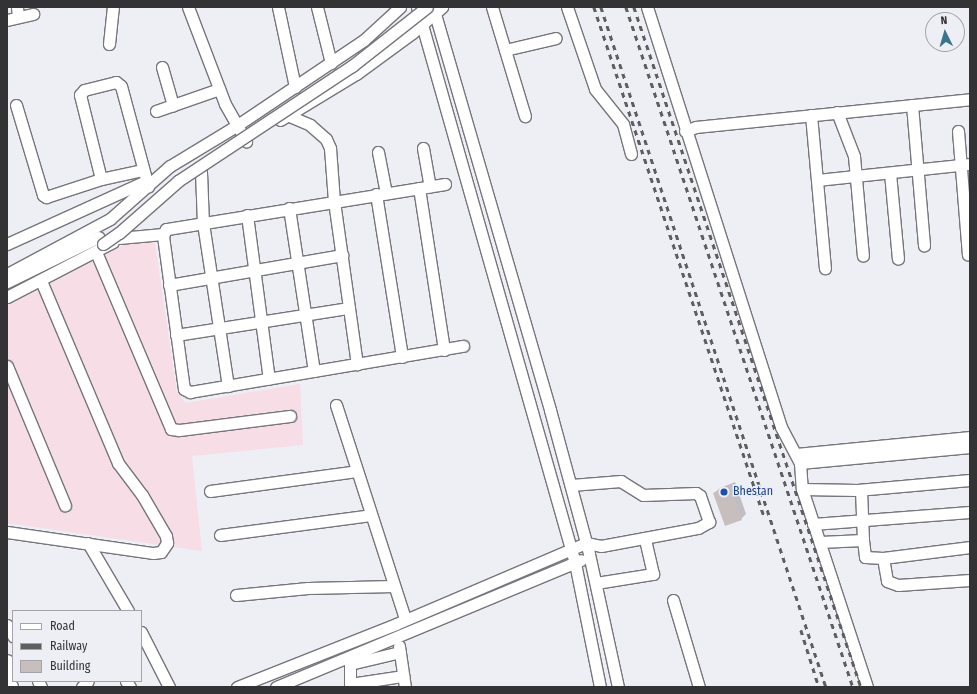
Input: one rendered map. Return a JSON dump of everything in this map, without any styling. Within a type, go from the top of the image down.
[{"type":"highway","points":[[7,664],[12,673]]},
{"type":"main road","points":[[7,680],[11,687]]},
{"type":"street","points":[[109,44],[113,7]]},
{"type":"street","points":[[188,7],[219,89],[236,126],[246,141]]},
{"type":"street","points":[[278,7],[295,87]]},
{"type":"street","points":[[317,7],[331,63]]},
{"type":"street","points":[[7,274],[94,229],[147,183],[170,166],[236,126],[331,63],[364,40],[400,7]]},
{"type":"street","points":[[7,296],[41,281],[99,244],[173,176],[348,61],[416,7],[572,549],[600,687]]},
{"type":"street","points":[[492,7],[525,116]]},
{"type":"street","points":[[568,7],[595,89],[623,124],[631,154]]},
{"type":"street","points":[[647,7],[685,131],[781,427],[798,458],[802,488],[867,687]]},
{"type":"street","points":[[119,238],[183,183],[287,115],[356,74],[422,24],[434,9]]},
{"type":"street","points":[[7,292],[119,233],[178,181],[352,66],[434,9]]},
{"type":"street","points":[[434,9],[529,330],[590,556],[618,687]]},
{"type":"street","points":[[7,20],[18,12],[33,14]]},
{"type":"street","points":[[505,50],[556,38]]},
{"type":"street","points":[[162,67],[173,105]]},
{"type":"street","points":[[101,179],[80,95],[84,90],[116,82],[121,86],[147,183]]},
{"type":"street","points":[[156,111],[219,89]]},
{"type":"street","points":[[685,131],[696,127],[970,99]]},
{"type":"street","points":[[912,104],[919,170],[924,245]]},
{"type":"street","points":[[16,105],[43,195],[50,196],[101,179],[143,170]]},
{"type":"street","points":[[837,112],[854,156],[863,256]]},
{"type":"street","points":[[287,115],[310,125],[326,139],[330,148],[334,201],[357,364]]},
{"type":"street","points":[[811,115],[825,268]]},
{"type":"street","points":[[958,131],[965,165],[968,255]]},
{"type":"street","points":[[423,148],[425,187],[444,350]]},
{"type":"street","points":[[378,152],[381,194],[402,357]]},
{"type":"street","points":[[817,180],[965,165]]},
{"type":"street","points":[[200,172],[203,223],[228,386]]},
{"type":"street","points":[[890,172],[898,259]]},
{"type":"street","points":[[7,244],[147,183]]},
{"type":"street","points":[[445,184],[166,229],[163,234],[184,389],[190,392],[464,346]]},
{"type":"street","points":[[289,208],[314,371]]},
{"type":"street","points":[[247,215],[269,379]]},
{"type":"street","points":[[7,282],[99,244],[119,238],[163,234]]},
{"type":"street","points":[[99,244],[171,429],[179,430],[290,416]]},
{"type":"street","points":[[169,285],[342,255]]},
{"type":"street","points":[[8,529],[153,553],[161,552],[167,543],[166,536],[142,495],[118,463],[41,281]]},
{"type":"street","points":[[176,334],[349,308]]},
{"type":"street","points":[[510,337],[529,330]]},
{"type":"street","points":[[7,366],[66,504]]},
{"type":"street","points":[[336,405],[394,586],[400,621],[398,638],[400,652],[404,682],[350,686],[350,664],[400,652]]},
{"type":"street","points":[[798,458],[970,438]]},
{"type":"street","points":[[798,458],[970,447]]},
{"type":"street","points":[[210,491],[357,471]]},
{"type":"street","points":[[237,687],[586,543],[600,546],[645,538],[706,525],[708,518],[700,496],[692,493],[643,495],[621,480],[571,485]]},
{"type":"street","points":[[802,488],[861,490],[970,480]]},
{"type":"street","points":[[861,490],[865,557],[883,558],[970,547]]},
{"type":"street","points":[[813,524],[970,512]]},
{"type":"street","points":[[220,535],[371,515]]},
{"type":"street","points":[[596,583],[653,574],[645,538]]},
{"type":"street","points":[[820,542],[863,540]]},
{"type":"street","points":[[88,543],[127,610]]},
{"type":"street","points":[[276,687],[398,638],[575,563],[590,556],[600,546]]},
{"type":"street","points":[[883,558],[887,581],[898,585],[970,580]]},
{"type":"street","points":[[236,595],[308,588],[394,586]]},
{"type":"street","points":[[673,600],[699,687]]},
{"type":"street","points":[[7,624],[12,634]]},
{"type":"street","points":[[142,634],[169,687]]},
{"type":"street","points":[[596,668],[613,664]]},
{"type":"shaded area","points":[[154,237],[177,392],[186,403],[300,384],[303,445],[192,456],[202,551],[7,523],[7,305],[124,245]]},
{"type":"building","points":[[730,487],[742,520],[725,526],[713,493]]},
{"type":"railway","points":[[594,7],[764,516]]},
{"type":"railway","points":[[601,7],[826,687]]},
{"type":"railway","points":[[626,7],[853,687]]},
{"type":"railway","points":[[634,7],[861,687]]},
{"type":"railway","points":[[801,630],[819,687]]},
{"type":"place","name":"Bhestan","points":[[724,492]]}]
